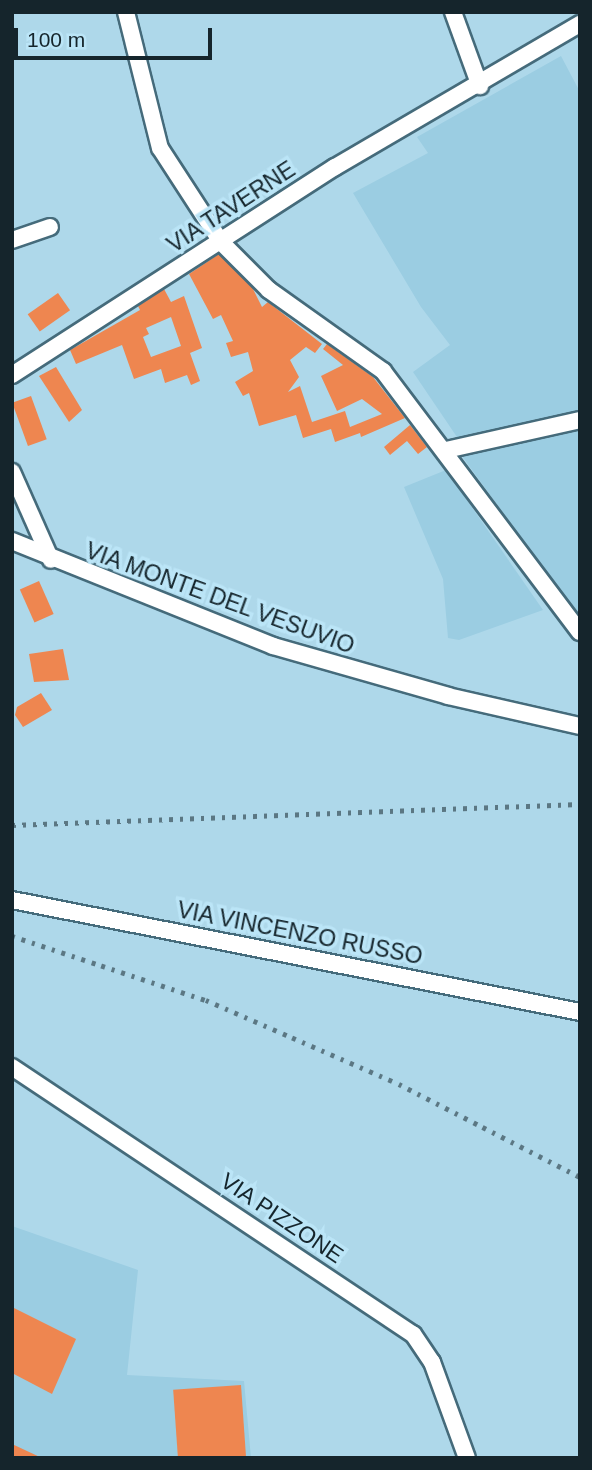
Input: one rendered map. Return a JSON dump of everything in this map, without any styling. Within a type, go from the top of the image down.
[{"type":"street","points":[[125,12],[160,149],[221,242],[269,290],[383,371],[446,450],[580,632]]},
{"type":"street","points":[[453,12],[480,86]]},
{"type":"street","name":"VIA TAVERNE","points":[[12,375],[335,167],[480,86],[580,24]]},
{"type":"street","points":[[12,240],[50,227]]},
{"type":"street","points":[[446,450],[580,420]]},
{"type":"street","points":[[12,472],[51,560]]},
{"type":"street","name":"VIA MONTE DEL VESUVIO","points":[[12,541],[51,560],[209,623],[351,671],[580,726]]},
{"type":"street","name":"VIA VINCENZO RUSSO","points":[[12,900],[580,1012]]},
{"type":"street","name":"VIA PIZZONE","points":[[12,1067],[412,1334],[432,1362],[467,1458]]},
{"type":"shaded area","points":[[561,56],[580,92],[580,410],[459,440],[413,372],[450,345],[421,307],[353,193],[428,153],[417,137]]},
{"type":"shaded area","points":[[580,426],[580,611],[574,611],[459,452]]},
{"type":"shaded area","points":[[446,470],[543,610],[459,640],[448,638],[443,579],[404,487]]},
{"type":"shaded area","points":[[12,1226],[138,1270],[127,1375],[244,1381],[251,1458],[12,1458]]},
{"type":"building","points":[[219,254],[252,287],[262,307],[268,302],[322,344],[315,353],[306,347],[290,360],[299,377],[288,392],[300,386],[312,422],[345,411],[350,427],[382,414],[362,399],[337,411],[321,376],[343,365],[323,349],[327,344],[373,377],[405,418],[361,437],[360,433],[335,442],[331,429],[303,438],[296,415],[259,426],[249,393],[243,396],[235,382],[253,371],[248,352],[231,357],[226,343],[233,341],[221,315],[213,319],[189,274]]},
{"type":"building","points":[[164,289],[171,302],[184,296],[202,348],[190,353],[200,381],[191,385],[187,375],[165,383],[161,369],[134,379],[122,345],[76,364],[70,350],[140,310],[138,306]],"holes":[[[171,317],[181,346],[151,357],[143,337],[149,334],[146,328]]]},
{"type":"building","points":[[58,293],[70,310],[40,331],[28,314]]},
{"type":"building","points":[[56,367],[82,410],[69,422],[39,376]]},
{"type":"building","points":[[31,396],[47,439],[28,446],[12,403]]},
{"type":"building","points":[[410,425],[427,447],[418,454],[407,441],[390,455],[384,447]]},
{"type":"building","points":[[39,581],[54,614],[34,622],[20,590]]},
{"type":"building","points":[[63,649],[69,680],[34,682],[29,654]]},
{"type":"building","points":[[41,693],[52,710],[23,727],[15,715],[17,707]]},
{"type":"building","points":[[12,1307],[76,1339],[52,1394],[12,1373]]},
{"type":"building","points":[[241,1385],[246,1458],[178,1458],[173,1390]]},
{"type":"building","points":[[12,1444],[42,1458],[12,1458]]},
{"type":"railway","points":[[12,825],[580,804]]},
{"type":"railway","points":[[12,936],[206,1000],[399,1084],[580,1177]]}]
